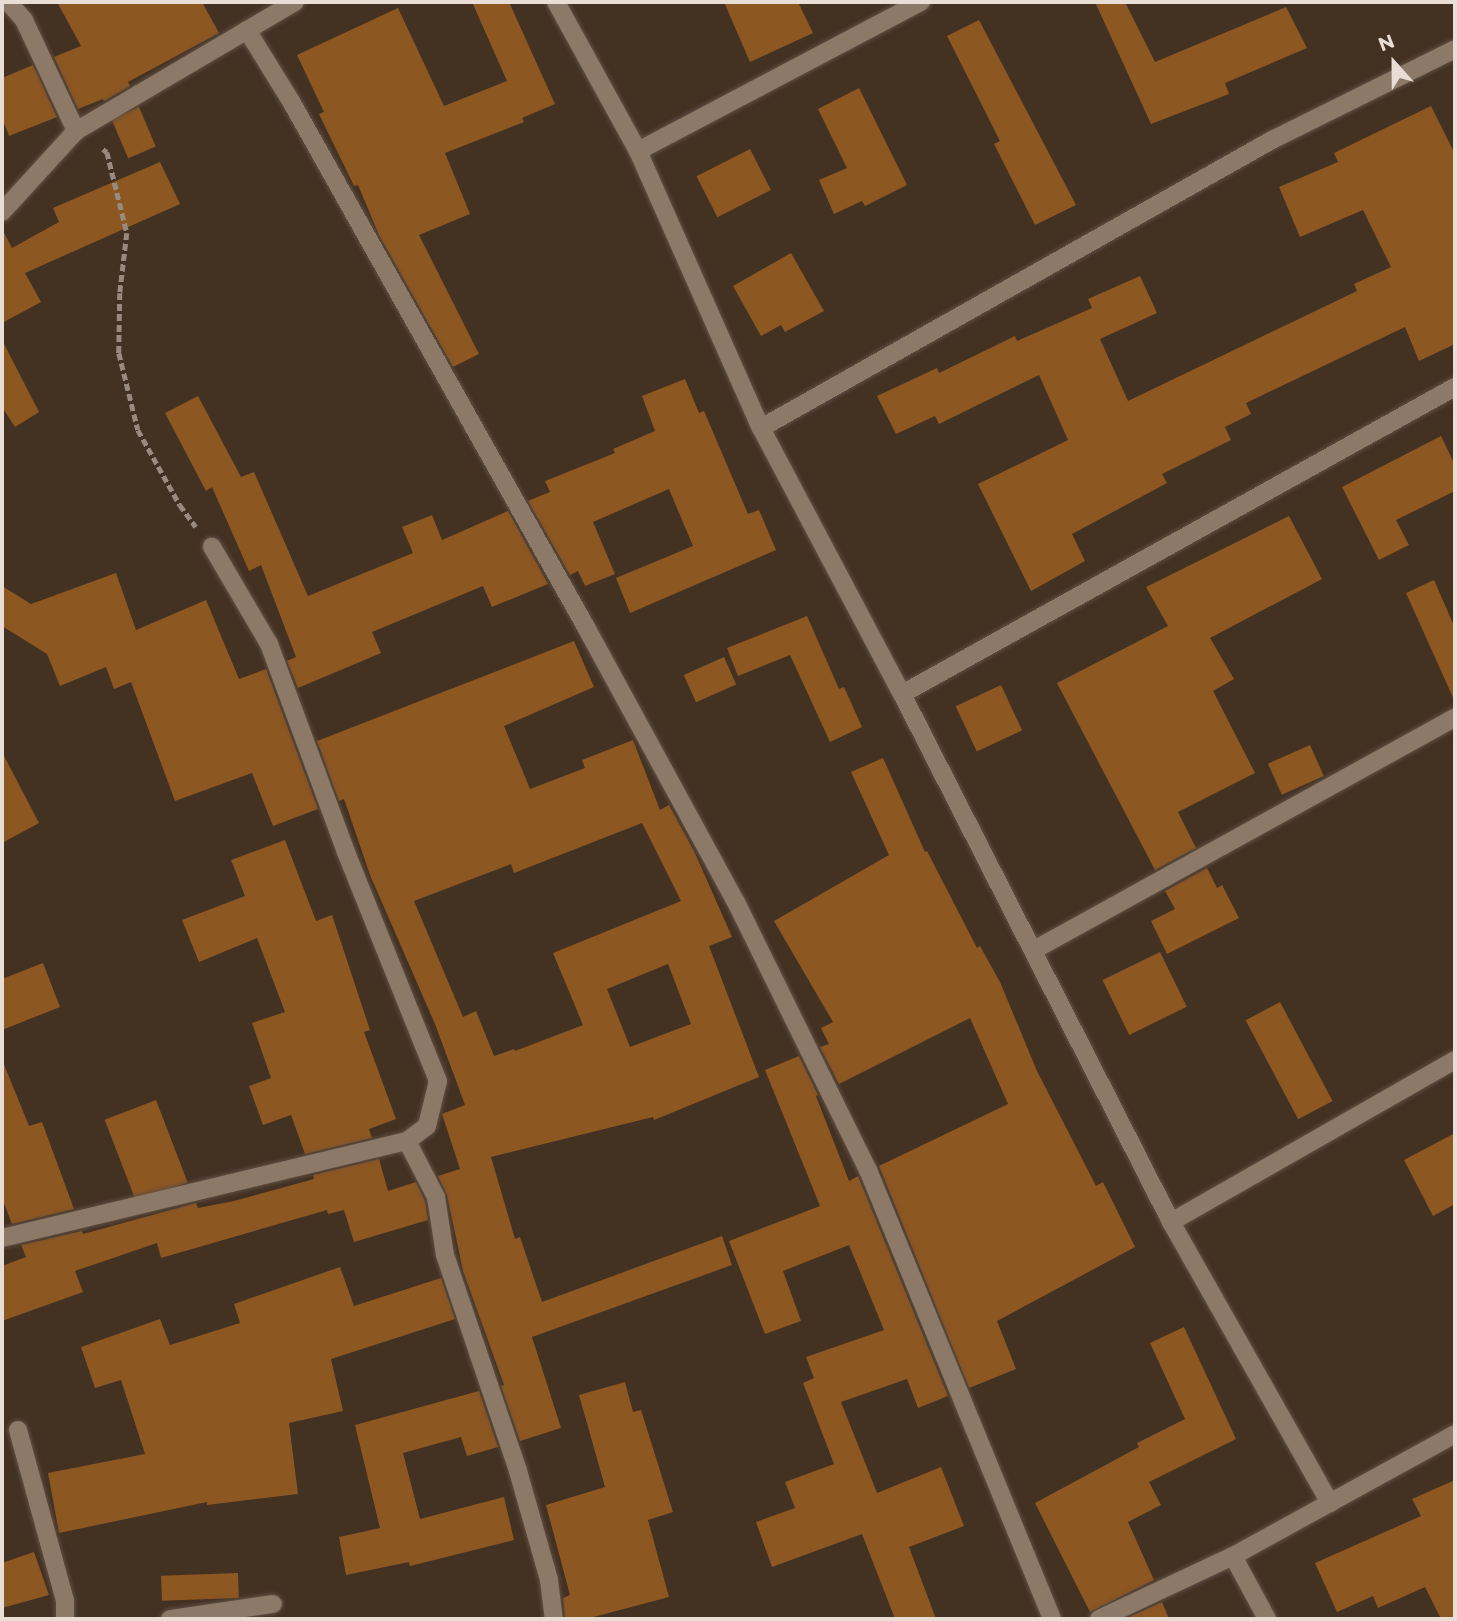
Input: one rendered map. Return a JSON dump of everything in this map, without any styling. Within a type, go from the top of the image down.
[{"type":"street","points":[[8,2],[24,20],[76,131]]},
{"type":"street","points":[[2,212],[76,131],[295,2]]},
{"type":"street","points":[[555,2],[638,151],[761,428],[902,694],[1171,1222],[1330,1503]]},
{"type":"street","points":[[638,151],[921,2]]},
{"type":"street","points":[[247,30],[292,103],[493,461],[736,902],[868,1170],[1052,1619]]},
{"type":"street","points":[[761,428],[1272,140],[1455,49]]},
{"type":"street","points":[[902,694],[1455,387]]},
{"type":"street","points":[[2,1238],[407,1141],[427,1126],[438,1081],[346,852],[269,644],[212,547]]},
{"type":"street","points":[[1034,950],[1455,718]]},
{"type":"street","points":[[1171,1222],[1455,1060]]},
{"type":"street","points":[[407,1141],[436,1197],[445,1255],[518,1471],[549,1580],[554,1619]]},
{"type":"street","points":[[19,1430],[65,1601],[65,1619]]},
{"type":"street","points":[[1099,1619],[1233,1556],[1455,1434]]},
{"type":"street","points":[[1233,1556],[1267,1619]]},
{"type":"street","points":[[170,1619],[273,1604]]},
{"type":"path","points":[[76,131],[107,152],[127,233],[120,293],[119,353],[138,430],[180,505],[212,547]]},
{"type":"building","points":[[57,2],[202,2],[219,33],[128,82],[130,86],[104,101],[103,99],[78,109],[54,57],[81,46]]},
{"type":"building","points":[[472,2],[509,2],[555,104],[522,118],[524,122],[445,153],[470,214],[419,235],[479,354],[453,367],[379,235],[358,185],[354,186],[319,114],[324,112],[297,55],[398,8],[444,106],[507,81]]},
{"type":"building","points":[[724,2],[798,2],[813,33],[750,62]]},
{"type":"building","points":[[1095,2],[1125,2],[1155,62],[1286,7],[1307,48],[1225,83],[1229,94],[1151,124]]},
{"type":"building","points":[[979,20],[1076,205],[1035,225],[994,144],[1000,141],[947,36]]},
{"type":"building","points":[[33,65],[57,117],[9,136],[2,118],[2,78]]},
{"type":"building","points":[[859,88],[907,185],[865,206],[862,201],[834,214],[819,180],[847,168],[818,109]]},
{"type":"building","points":[[1431,106],[1455,154],[1455,344],[1419,361],[1405,327],[1246,403],[1251,414],[1225,427],[1231,440],[1162,474],[1167,483],[1072,534],[1085,561],[1031,591],[978,484],[1068,440],[1039,375],[939,424],[935,416],[896,434],[877,396],[937,368],[939,373],[1015,336],[1017,341],[1092,308],[1088,299],[1140,276],[1157,313],[1100,339],[1128,401],[1357,291],[1354,284],[1391,267],[1363,210],[1300,237],[1279,187],[1338,162],[1334,153]]},
{"type":"building","points":[[139,107],[156,147],[128,158],[111,119]]},
{"type":"building","points":[[750,149],[771,190],[717,217],[697,176]]},
{"type":"building","points":[[160,162],[180,204],[25,273],[41,302],[2,323],[2,229],[12,248],[59,222],[53,208]]},
{"type":"building","points":[[791,253],[824,311],[785,332],[781,325],[761,336],[733,286]]},
{"type":"building","points":[[2,340],[39,412],[15,427],[2,407]]},
{"type":"building","points":[[685,379],[699,413],[704,411],[748,514],[759,510],[776,550],[630,613],[616,578],[693,546],[669,489],[593,522],[615,574],[585,586],[578,571],[570,575],[528,501],[550,492],[545,481],[615,453],[613,449],[655,431],[642,396]]},
{"type":"building","points":[[198,396],[241,477],[254,472],[308,596],[413,553],[402,527],[432,515],[442,540],[508,511],[548,584],[492,607],[483,586],[372,632],[381,653],[298,688],[287,661],[296,657],[261,565],[249,571],[212,487],[206,491],[165,413]]},
{"type":"building","points":[[1441,436],[1455,465],[1455,491],[1396,520],[1409,545],[1379,560],[1342,487]]},
{"type":"building","points":[[1289,516],[1322,579],[1210,638],[1234,679],[1213,691],[1255,773],[1178,812],[1196,848],[1155,870],[1057,683],[1168,626],[1146,587]]},
{"type":"building","points":[[116,573],[136,630],[206,600],[239,679],[266,669],[318,809],[273,826],[252,773],[175,801],[131,682],[114,689],[106,667],[60,686],[47,654],[2,626],[2,586],[31,604]]},
{"type":"building","points":[[1434,580],[1455,628],[1455,702],[1406,593]]},
{"type":"building","points":[[807,616],[839,689],[844,687],[862,727],[830,742],[790,655],[738,676],[727,648]]},
{"type":"building","points":[[574,641],[594,687],[504,726],[530,789],[585,768],[582,760],[633,740],[660,810],[669,805],[695,853],[732,937],[709,946],[759,1077],[654,1120],[653,1117],[491,1157],[515,1239],[520,1237],[542,1302],[722,1236],[732,1265],[532,1337],[561,1428],[520,1441],[501,1386],[504,1385],[463,1271],[447,1195],[438,1176],[460,1169],[442,1114],[465,1105],[435,1024],[370,875],[344,799],[339,801],[317,741]],"holes":[[[642,823],[681,901],[553,953],[583,1025],[515,1051],[514,1049],[494,1056],[476,1011],[463,1017],[414,901],[511,864],[514,873]],[[668,964],[691,1024],[630,1047],[607,989]]]},
{"type":"building","points":[[724,657],[736,684],[696,702],[684,675]]},
{"type":"building","points":[[1001,685],[1022,730],[977,751],[956,706]]},
{"type":"building","points":[[1310,745],[1324,776],[1282,795],[1268,764]]},
{"type":"building","points":[[2,752],[39,823],[2,843]]},
{"type":"building","points":[[883,758],[925,852],[927,851],[977,948],[980,946],[1000,982],[1037,1071],[1096,1186],[1103,1182],[1135,1247],[997,1321],[1016,1369],[969,1388],[879,1166],[1008,1104],[970,1018],[839,1084],[820,1047],[829,1044],[821,1028],[833,1022],[774,921],[889,855],[851,772]]},
{"type":"building","points":[[285,840],[316,921],[332,915],[370,1030],[364,1032],[396,1119],[369,1129],[372,1138],[305,1154],[291,1115],[263,1125],[249,1086],[271,1078],[252,1023],[285,1012],[257,938],[199,962],[182,920],[245,896],[231,860]]},
{"type":"building","points":[[1207,868],[1217,888],[1222,885],[1239,918],[1167,954],[1151,921],[1175,909],[1165,891]]},
{"type":"building","points":[[1160,952],[1187,1007],[1129,1035],[1102,980]]},
{"type":"building","points":[[43,963],[60,1007],[2,1030],[2,979]]},
{"type":"building","points":[[1280,1002],[1333,1101],[1298,1119],[1246,1020]]},
{"type":"building","points":[[799,1056],[818,1095],[816,1096],[849,1181],[858,1176],[948,1396],[918,1408],[907,1379],[841,1402],[877,1493],[941,1467],[964,1526],[909,1547],[936,1619],[895,1619],[862,1534],[772,1567],[756,1522],[795,1508],[785,1482],[834,1464],[803,1383],[814,1378],[806,1357],[884,1330],[849,1245],[783,1271],[801,1321],[765,1334],[729,1241],[820,1206],[765,1070]]},
{"type":"building","points":[[3,1062],[29,1126],[42,1122],[74,1209],[12,1224],[2,1198]]},
{"type":"building","points":[[156,1100],[188,1182],[136,1202],[105,1120]]},
{"type":"building","points":[[1455,1133],[1455,1204],[1433,1216],[1404,1160]]},
{"type":"building","points":[[379,1159],[388,1191],[416,1182],[425,1201],[428,1220],[354,1242],[344,1210],[328,1214],[327,1210],[161,1258],[157,1243],[75,1271],[83,1292],[2,1321],[2,1266],[26,1257],[21,1245],[82,1231],[83,1234],[196,1203],[198,1208],[234,1201],[314,1179],[313,1175]]},
{"type":"building","points":[[340,1267],[354,1306],[441,1278],[455,1319],[331,1359],[343,1411],[289,1423],[298,1494],[207,1505],[207,1502],[59,1533],[48,1473],[145,1454],[121,1380],[95,1388],[81,1347],[160,1319],[170,1345],[240,1323],[234,1304]]},
{"type":"building","points":[[1184,1327],[1236,1439],[1149,1482],[1161,1505],[1128,1522],[1154,1580],[1090,1612],[1035,1503],[1139,1447],[1137,1443],[1185,1419],[1150,1343]]},
{"type":"building","points":[[625,1382],[633,1412],[641,1410],[673,1512],[648,1520],[669,1597],[586,1619],[565,1619],[563,1598],[570,1595],[546,1505],[605,1487],[579,1395]]},
{"type":"building","points":[[479,1391],[498,1447],[467,1456],[461,1437],[403,1453],[420,1519],[504,1497],[514,1540],[410,1566],[409,1562],[346,1575],[339,1537],[380,1528],[355,1425]]},
{"type":"building","points":[[1455,1480],[1455,1619],[1441,1619],[1425,1587],[1378,1608],[1373,1596],[1337,1612],[1315,1563],[1421,1516],[1412,1499]]},
{"type":"building","points":[[34,1552],[49,1595],[2,1608],[2,1563]]},
{"type":"building","points":[[238,1573],[239,1598],[162,1601],[161,1576]]},
{"type":"building","points":[[1162,1602],[1169,1619],[1125,1619]]}]
